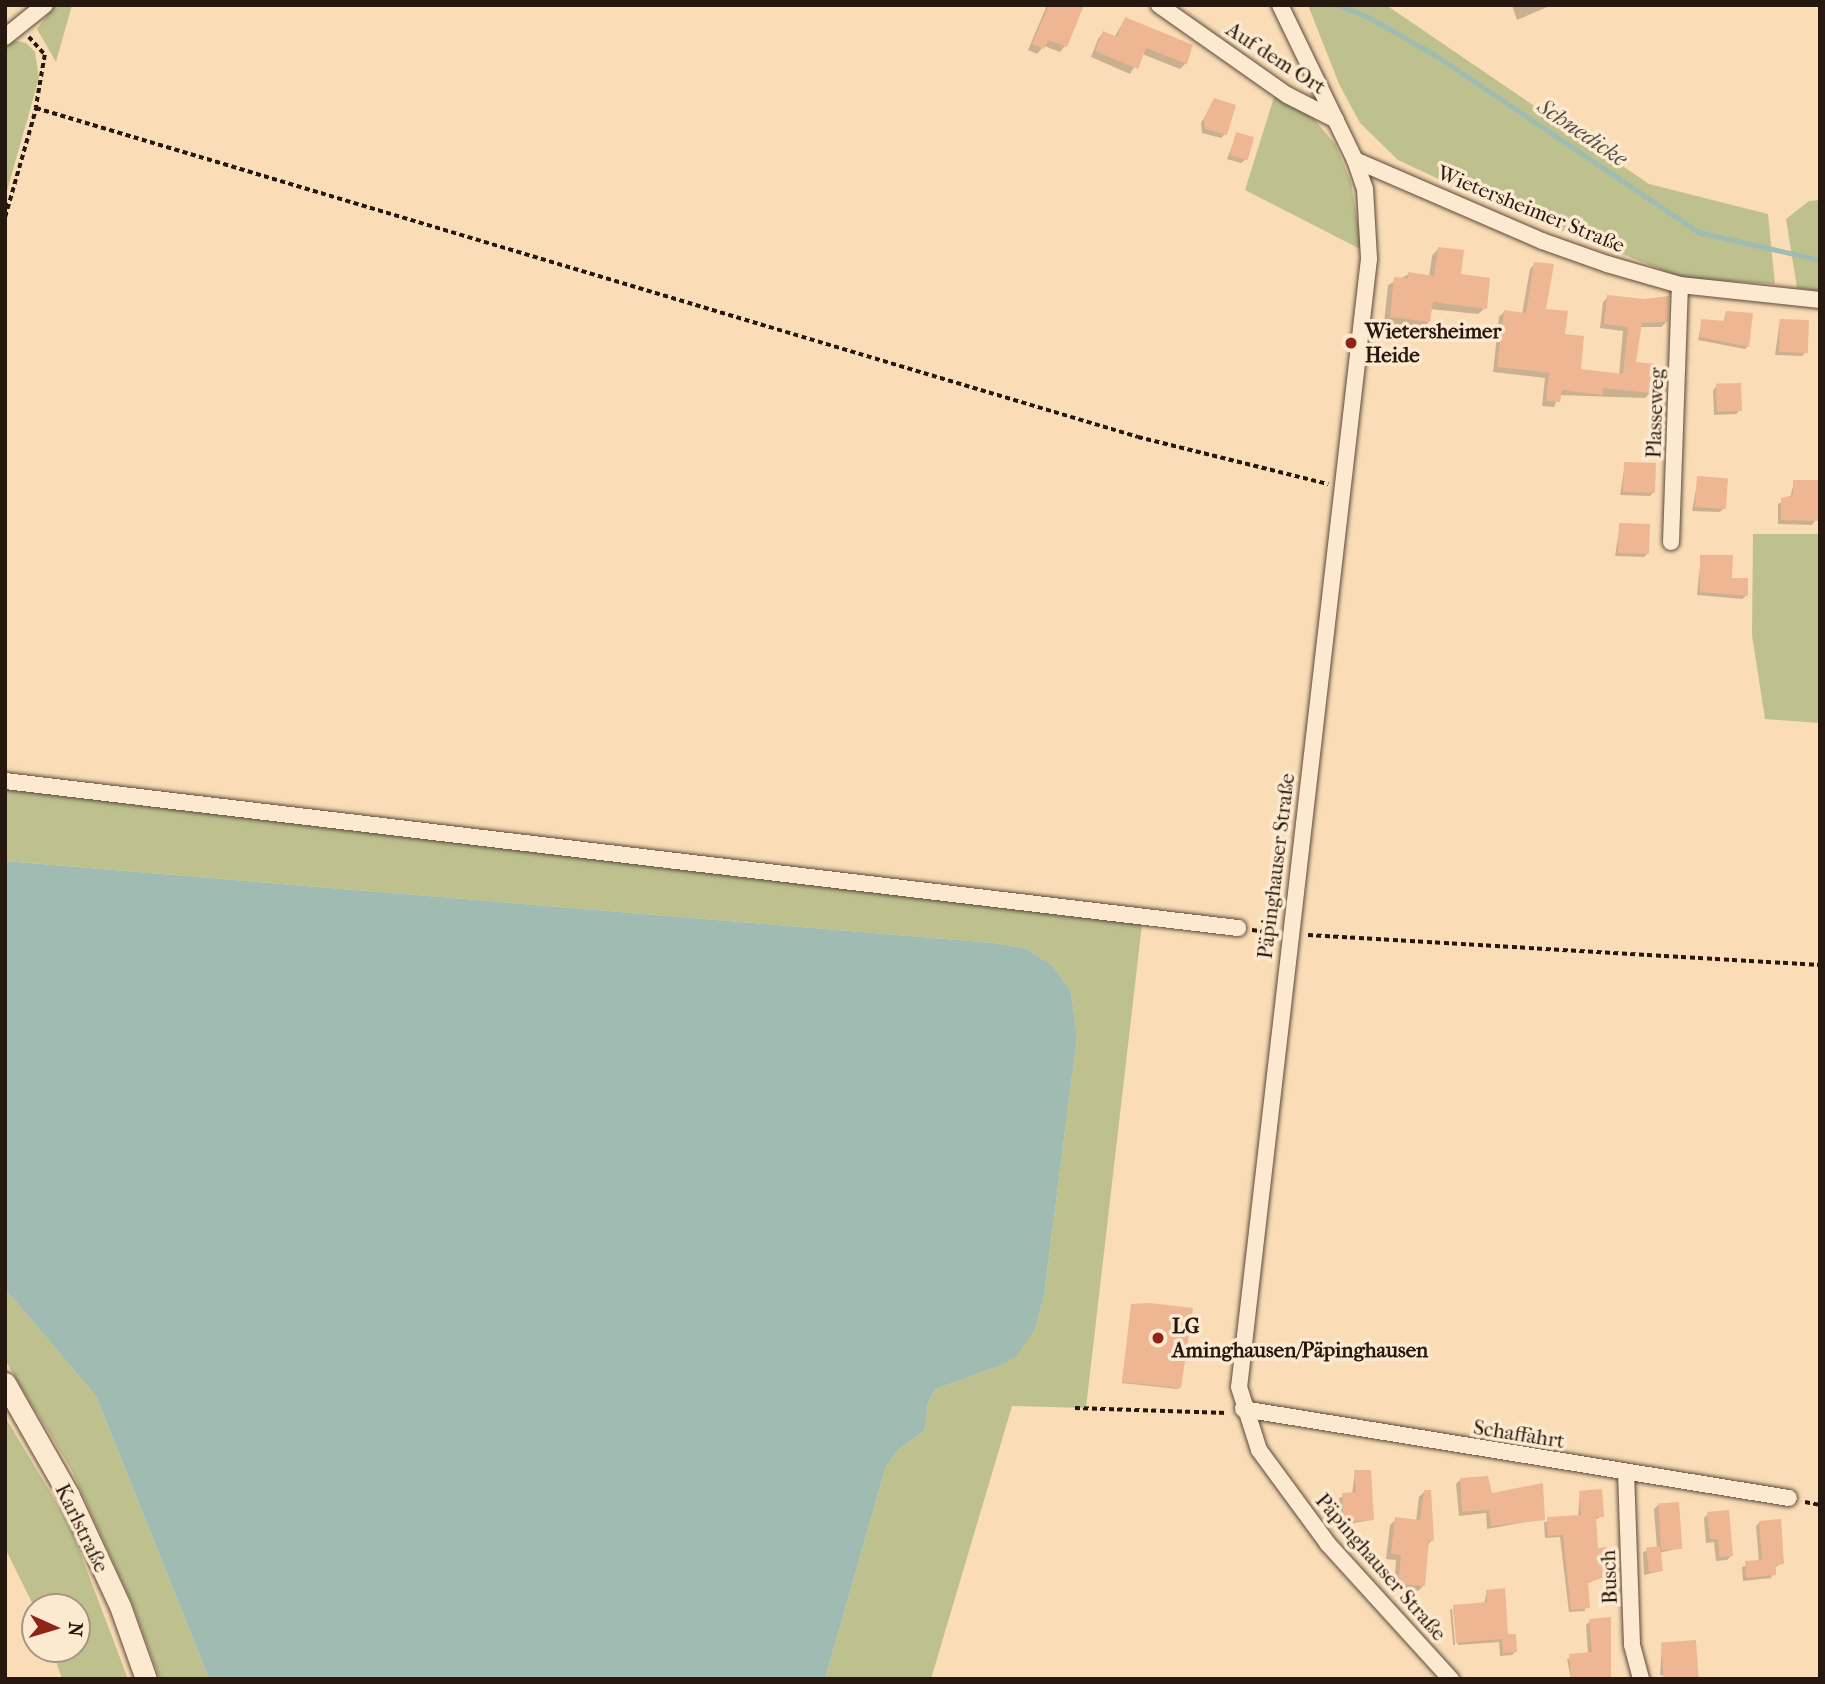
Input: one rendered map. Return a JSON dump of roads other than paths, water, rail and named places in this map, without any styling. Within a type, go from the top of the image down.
[{"type":"street","points":[[5,37],[20,28],[45,5]]},
{"type":"street","name":"Auf dem Ort","points":[[1159,5],[1287,94],[1336,120]]},
{"type":"street","name":"Päpinghauser Straße","points":[[1280,5],[1355,160],[1365,189],[1369,259],[1288,934],[1239,1387],[1243,1409],[1259,1450],[1328,1545],[1451,1679]]},
{"type":"street","name":"Wietersheimer Straße","points":[[1355,160],[1542,241],[1680,285],[1820,300]]},
{"type":"street","name":"Plasseweg","points":[[1671,542],[1680,285]]},
{"type":"street","points":[[5,781],[1238,928]]},
{"type":"street","name":"Karlstraße","points":[[5,1383],[68,1494],[120,1606],[146,1679]]},
{"type":"street","name":"Schaffahrt","points":[[1243,1409],[1789,1498]]},
{"type":"street","name":"Busch","points":[[1626,1472],[1632,1644],[1641,1679]]},
{"type":"water","points":[[5,861],[994,943],[1027,949],[1053,966],[1071,992],[1077,1037],[1044,1296],[1035,1329],[1017,1355],[1004,1364],[936,1389],[928,1402],[925,1430],[899,1449],[886,1466],[825,1679],[209,1679],[96,1396],[5,1289]]},
{"type":"waterway","name":"Schnedicke","points":[[1337,5],[1368,17],[1435,55],[1698,232],[1820,260]]},
{"type":"place","name":"Wietersheimer Heide","points":[[1351,343]]},
{"type":"place","name":"LG Aminghausen/Päpinghausen","points":[[1158,1338]]}]
